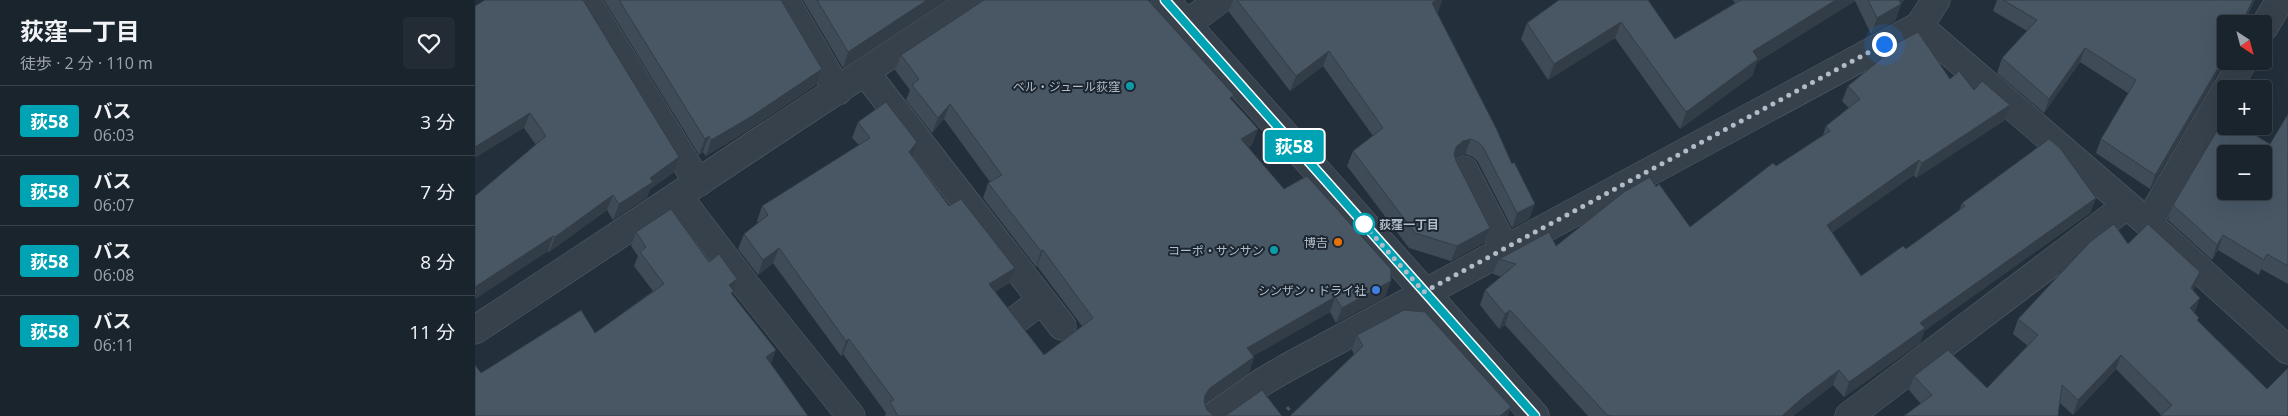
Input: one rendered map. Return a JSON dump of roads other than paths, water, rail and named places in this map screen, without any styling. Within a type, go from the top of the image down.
[{"type":"street","points":[[586,0],[688,190],[748,288],[851,416]]},
{"type":"street","points":[[785,0],[837,91]]},
{"type":"street","points":[[475,330],[973,0]]},
{"type":"street","points":[[1165,0],[1535,416]]},
{"type":"street","points":[[1187,24],[1219,0]]},
{"type":"street","points":[[1215,416],[1264,381],[1424,292],[1919,26],[1936,0]]},
{"type":"street","points":[[2271,15],[2280,0]]},
{"type":"street","points":[[1919,26],[2148,223],[2288,350]]},
{"type":"street","points":[[865,72],[1062,326]]},
{"type":"street","points":[[2148,223],[2217,106]]},
{"type":"street","points":[[1464,170],[1505,249]]},
{"type":"street","points":[[1849,416],[2126,206]]},
{"type":"street","points":[[1017,319],[1042,300]]},
{"type":"place","name":"ベル・ジュール荻窪","points":[[1130,86]]},
{"type":"place","name":"荻窪一丁目","points":[[1364,224]]},
{"type":"place","name":"博𠮷","points":[[1338,242]]},
{"type":"place","name":"コーポ・サンサン","points":[[1274,250]]},
{"type":"place","name":"シンザン・ドライ社","points":[[1376,290]]}]
